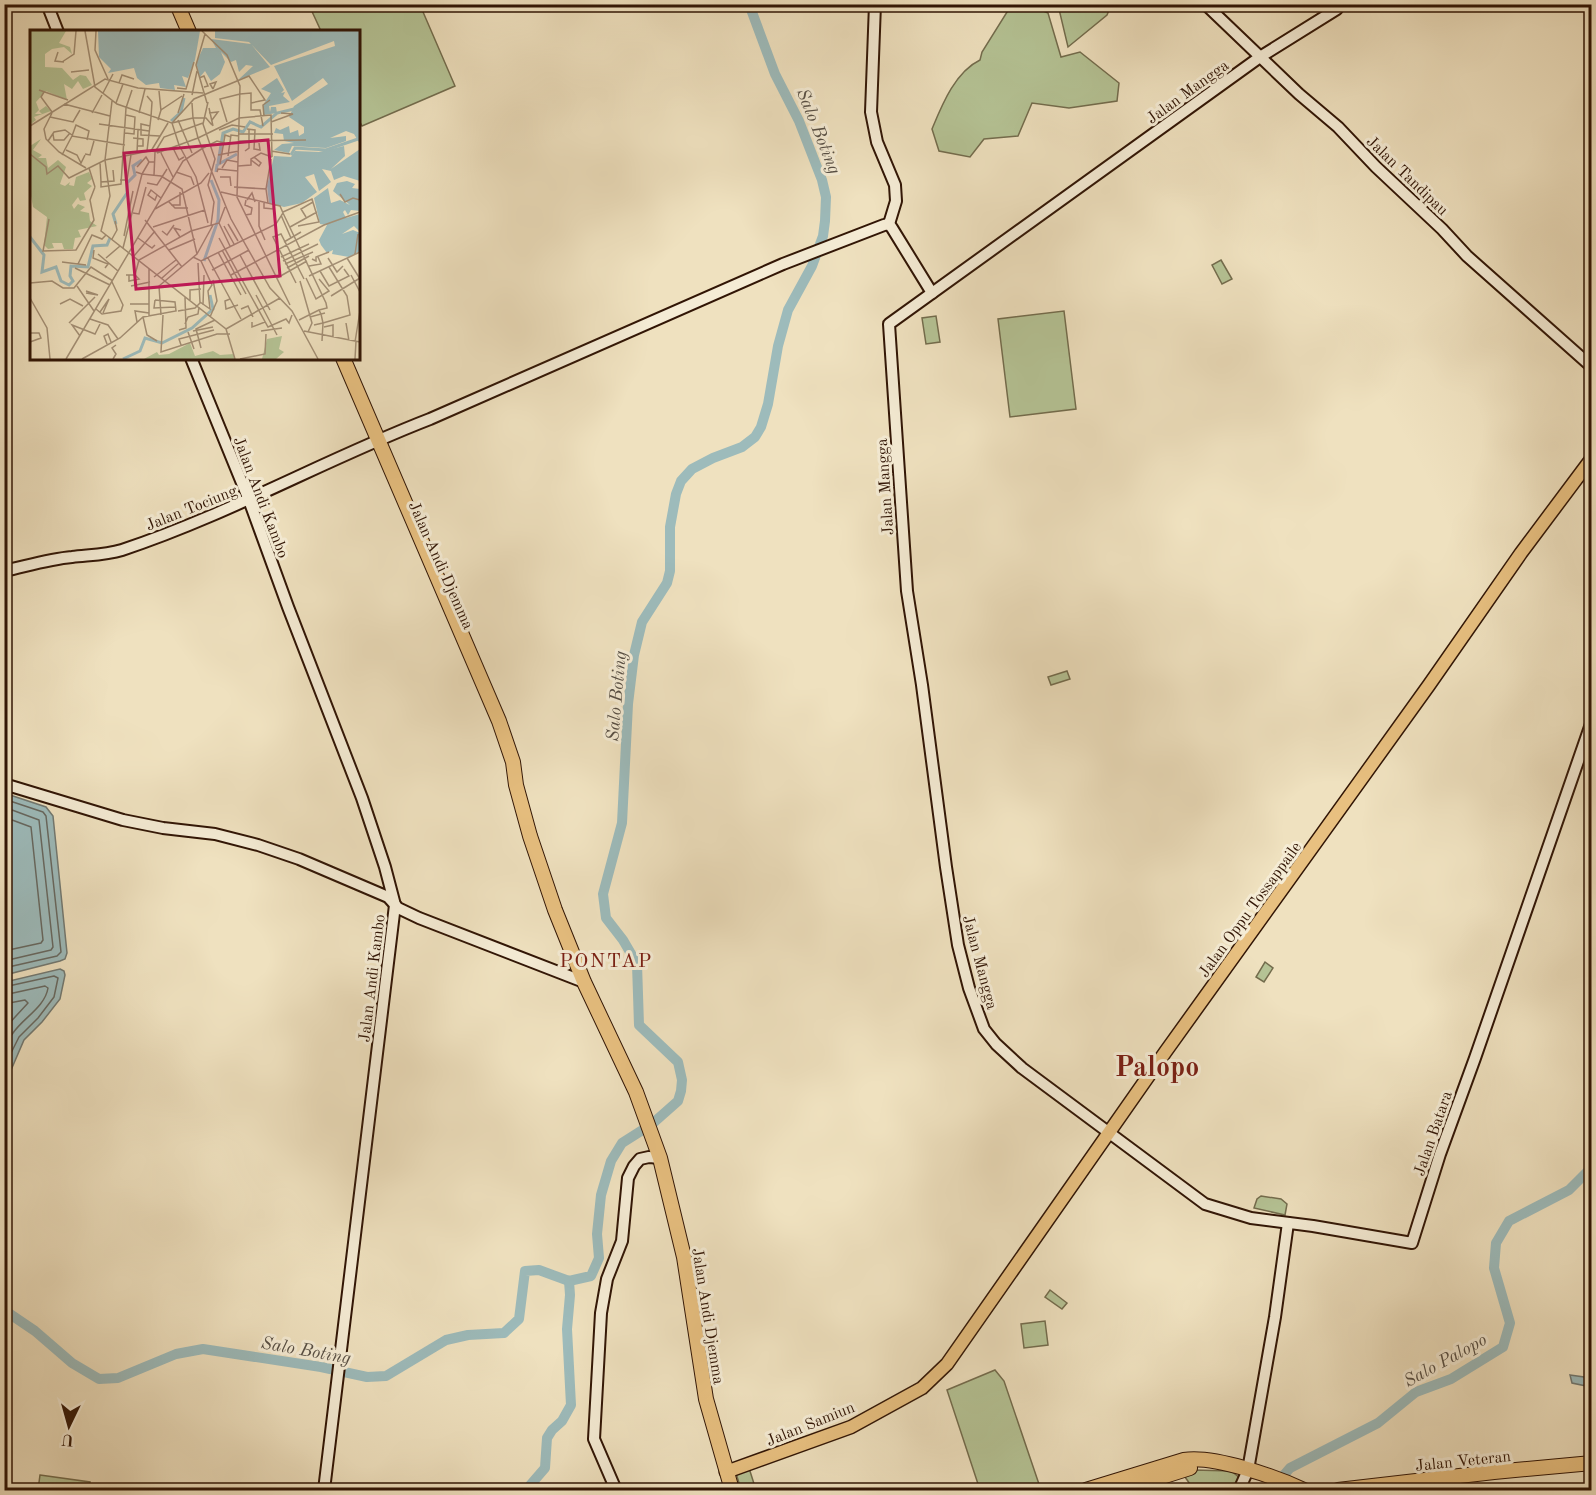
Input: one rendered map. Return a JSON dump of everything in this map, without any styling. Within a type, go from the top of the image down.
[{"type":"highway","points":[[177,4],[188,30]]},
{"type":"highway","points":[[183,4],[194,30]]},
{"type":"highway","name":"Jalan Andi Djemma","points":[[337,360],[375,441],[502,738],[530,836],[555,910],[656,1145],[684,1257],[706,1399],[732,1491]]},
{"type":"highway","name":"Jalan Andi Djemma","points":[[344,360],[375,441]]},
{"type":"highway","name":"Jalan Veteran","points":[[1338,1491],[1592,1463]]},
{"type":"highway","points":[[1086,1491],[1185,1469],[1241,1468],[1288,1483],[1304,1491]]},
{"type":"highway","points":[[1121,1491],[1145,1478]]},
{"type":"main road","name":"Jalan Oppu Tossappaile","points":[[933,1378],[956,1352],[1521,553],[1592,458]]},
{"type":"main road","name":"Jalan Samiun","points":[[726,1472],[839,1432],[922,1388],[933,1378]]},
{"type":"street","points":[[47,4],[57,30]]},
{"type":"street","points":[[875,4],[871,112],[875,137],[895,185],[896,201],[889,224],[932,292]]},
{"type":"street","name":"Jalan Tandipau","points":[[1205,4],[1299,94],[1338,127],[1467,256],[1592,367]]},
{"type":"street","name":"Jalan Mangga","points":[[1109,1133],[1011,1059],[984,1029],[969,988],[958,945],[907,591],[889,328],[892,321],[932,292],[1260,57],[1337,9],[1340,4]]},
{"type":"street","name":"Jalan Tociung","points":[[4,571],[59,559],[118,551],[249,500],[375,441],[800,257],[889,224]]},
{"type":"street","name":"Jalan Andi Kambo","points":[[192,360],[249,500],[362,798],[385,867],[394,905],[324,1491]]},
{"type":"street","name":"Jalan Batara","points":[[1109,1133],[1205,1204],[1251,1218],[1392,1238],[1412,1243],[1440,1154],[1592,721]]},
{"type":"street","points":[[4,784],[123,820],[163,828],[215,834],[258,845],[308,863],[388,897],[394,905],[419,918],[584,982]]},
{"type":"street","points":[[616,1491],[594,1439],[601,1313],[607,1279],[622,1241],[628,1178],[634,1166],[640,1159],[649,1157],[656,1145]]},
{"type":"street","points":[[1239,1491],[1241,1468],[1275,1317],[1288,1223]]},
{"type":"green space","points":[[1012,4],[1030,5],[1048,13],[1061,57],[1080,52],[1119,83],[1117,101],[1069,108],[1032,103],[1018,136],[984,139],[970,157],[939,151],[932,129],[945,100],[963,72],[980,60],[982,52]]},
{"type":"green space","points":[[1058,4],[1111,5],[1107,15],[1068,47]]},
{"type":"green space","points":[[309,5],[420,5],[455,86],[362,126],[360,122],[360,30],[321,30]]},
{"type":"green space","points":[[1221,260],[1232,279],[1222,284],[1212,265]]},
{"type":"green space","points":[[1064,311],[1076,409],[1010,417],[998,319]]},
{"type":"green space","points":[[936,316],[940,342],[926,344],[922,318]]},
{"type":"green space","points":[[1067,671],[1070,679],[1051,685],[1048,677]]},
{"type":"green space","points":[[1265,962],[1273,968],[1264,982],[1256,977]]},
{"type":"green space","points":[[1261,1196],[1281,1199],[1287,1204],[1285,1215],[1254,1208],[1257,1199]]},
{"type":"green space","points":[[1050,1290],[1067,1303],[1062,1309],[1045,1297]]},
{"type":"green space","points":[[1045,1321],[1048,1345],[1024,1348],[1021,1324]]},
{"type":"green space","points":[[995,1370],[1004,1381],[1041,1490],[980,1490],[947,1390]]},
{"type":"green space","points":[[749,1468],[756,1490],[741,1490],[736,1473]]},
{"type":"green space","points":[[1194,1470],[1231,1471],[1240,1478],[1237,1490],[1194,1490],[1183,1474]]},
{"type":"green space","points":[[40,1475],[90,1482],[89,1490],[38,1490]]},
{"type":"water","points":[[4,793],[46,807],[53,816],[67,953],[65,959],[60,961],[5,975]]},
{"type":"water","points":[[60,969],[65,975],[60,999],[24,1040],[5,1084],[5,982]]},
{"type":"water","points":[[1570,1375],[1591,1378],[1591,1387],[1572,1383]]},
{"type":"waterway","name":"Salo Boting","points":[[4,1310],[35,1331],[72,1363],[99,1379],[118,1378],[176,1354],[203,1349],[321,1367],[367,1377],[386,1376],[446,1340],[468,1335],[504,1333],[519,1319],[525,1271],[539,1270],[569,1281],[591,1276],[599,1258],[597,1234],[601,1195],[611,1161],[622,1143],[652,1124],[678,1101],[682,1080],[678,1062],[639,1025],[637,964],[623,940],[606,918],[603,894],[622,823],[628,704],[634,655],[642,622],[667,583],[670,571],[670,527],[676,494],[681,481],[692,469],[742,447],[755,437],[761,427],[788,310],[812,266],[823,236],[825,221],[826,197],[822,180],[799,121],[775,74],[749,4]]},
{"type":"waterway","name":"Salo Palopo","points":[[1271,1490],[1290,1468],[1378,1423],[1416,1392],[1451,1379],[1503,1347],[1510,1323],[1494,1268],[1496,1243],[1509,1221],[1569,1190],[1592,1167]]},
{"type":"waterway","name":"Salo Boting","points":[[526,1490],[545,1468],[547,1438],[562,1421],[571,1405],[567,1329],[569,1281]]},
{"type":"district","name":"PONTAP","points":[[606,960]]},
{"type":"district","name":"Palopo","points":[[1157,1066]]}]
